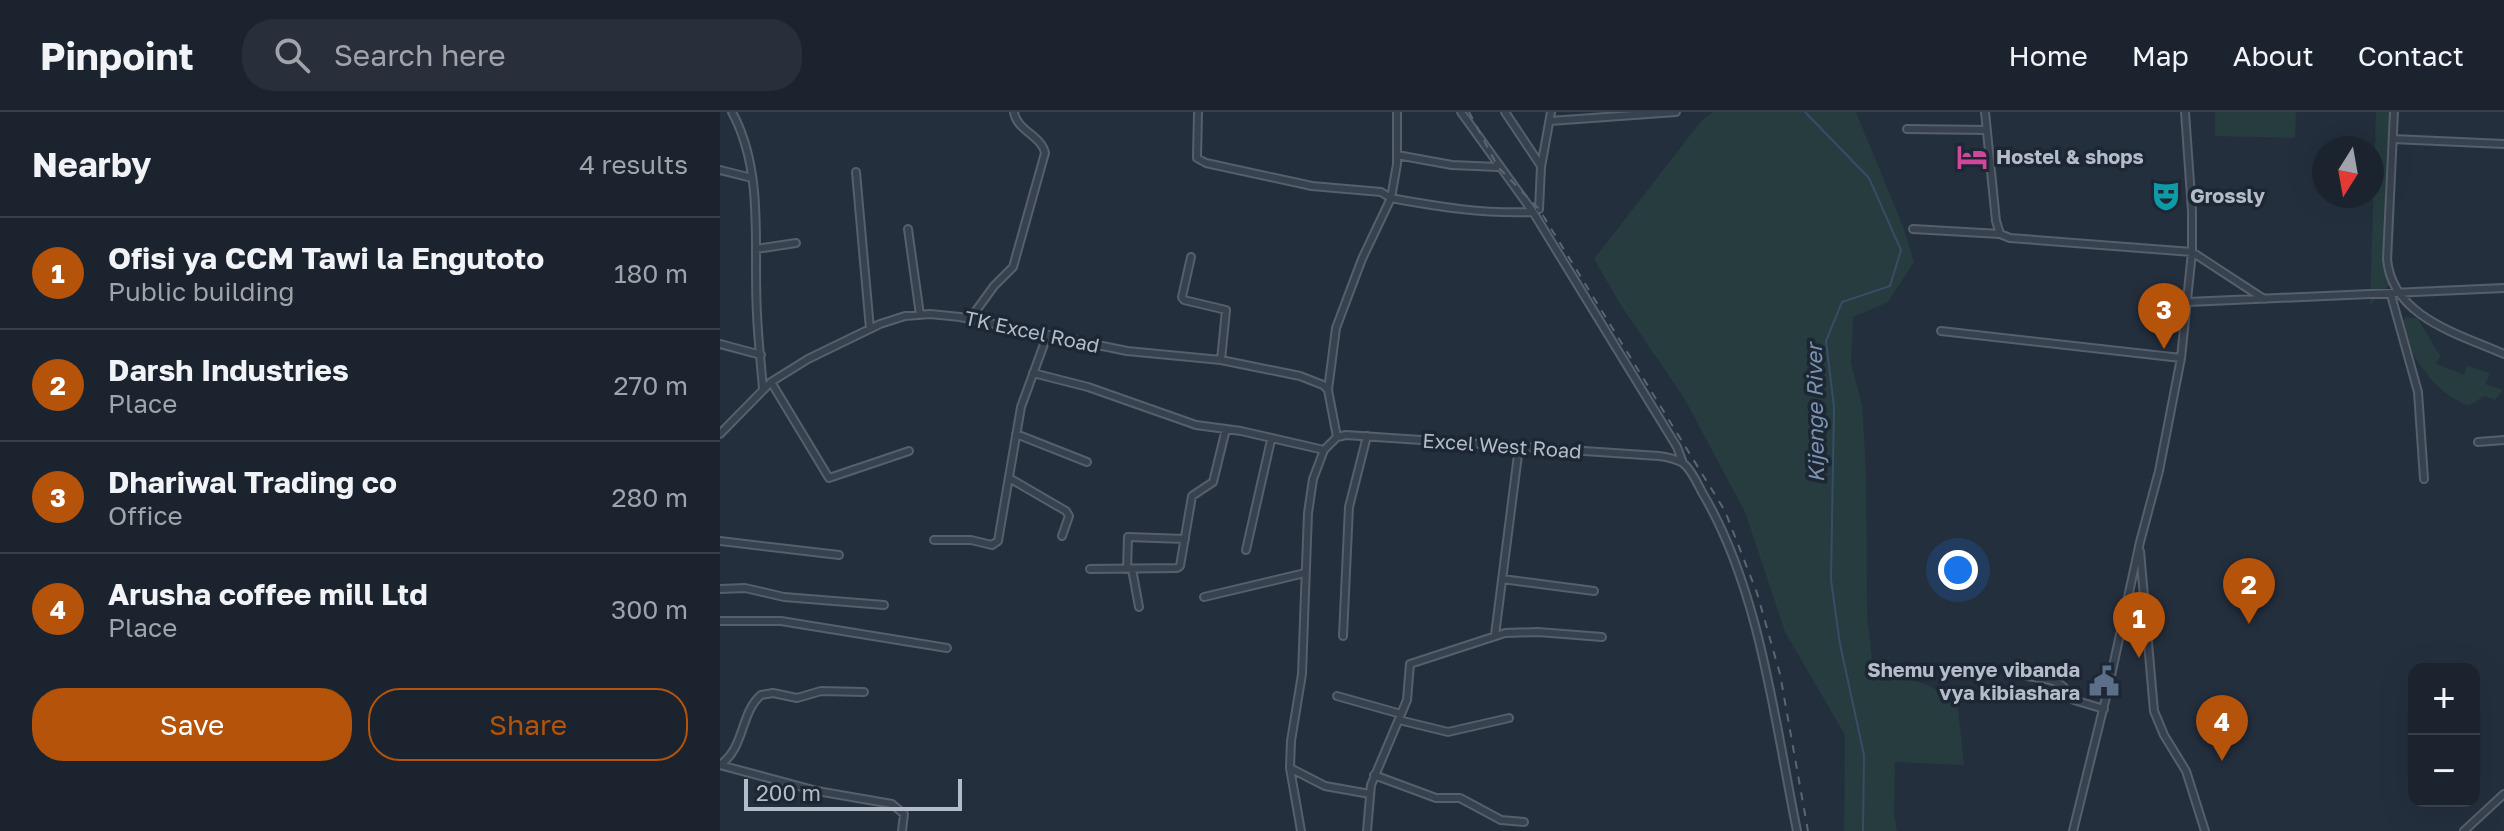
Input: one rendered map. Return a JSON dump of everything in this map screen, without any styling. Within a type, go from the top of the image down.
[{"type":"street","points":[[743,112],[733,113],[746,145],[752,178],[763,390]]},
{"type":"street","points":[[970,319],[994,286],[1013,267],[1045,153],[1043,146],[1016,121],[1014,112]]},
{"type":"street","points":[[1198,112],[1197,156],[1200,162],[1312,186],[1381,192],[1391,198],[1478,213],[1536,211]]},
{"type":"street","points":[[1301,831],[1290,768],[1302,674],[1310,495],[1324,450],[1337,437],[1328,390],[1336,328],[1362,259],[1391,198],[1397,155],[1397,112]]},
{"type":"street","points":[[1461,112],[1498,167],[1536,211],[1710,505],[1727,544],[1760,646],[1797,831]]},
{"type":"street","points":[[1505,112],[1541,167]]},
{"type":"street","points":[[1536,211],[1551,112]]},
{"type":"street","points":[[1550,121],[1676,112]]},
{"type":"street","points":[[1985,112],[2000,234]]},
{"type":"street","points":[[2073,831],[2159,471],[2181,358],[2192,252],[2185,112]]},
{"type":"street","points":[[2394,112],[2388,272],[2395,287],[2420,317],[2504,354]]},
{"type":"street","points":[[1907,129],[1987,130]]},
{"type":"street","points":[[2393,139],[2504,144]]},
{"type":"street","points":[[1397,155],[1452,165],[1498,167]]},
{"type":"street","points":[[720,170],[752,178]]},
{"type":"street","points":[[856,172],[870,329]]},
{"type":"street","points":[[908,229],[920,315]]},
{"type":"street","points":[[1913,229],[2192,252],[2264,299]]},
{"type":"street","points":[[756,249],[796,243]]},
{"type":"street","points":[[1191,257],[1182,297],[1226,310],[1221,360]]},
{"type":"street","points":[[2188,302],[2504,288]]},
{"type":"street","points":[[2391,295],[2418,392],[2424,479]]},
{"type":"street","name":"TK Excel Road","points":[[720,434],[771,382],[808,359],[905,316],[930,314],[970,319],[1127,351],[1221,360],[1300,376],[1317,381],[1328,390]]},
{"type":"street","points":[[1941,331],[2181,358]]},
{"type":"street","points":[[934,540],[996,544],[1021,407],[1047,336]]},
{"type":"street","points":[[720,344],[761,355]]},
{"type":"street","points":[[1033,373],[1088,387],[1196,425],[1324,450]]},
{"type":"street","points":[[771,382],[829,478],[909,451]]},
{"type":"street","points":[[1090,569],[1177,568],[1181,564],[1192,496],[1213,482],[1226,429]]},
{"type":"street","points":[[1016,434],[1087,462]]},
{"type":"street","points":[[1343,636],[1349,507],[1367,436]]},
{"type":"street","name":"Excel West Road","points":[[1337,437],[1367,436],[1659,456],[1683,464]]},
{"type":"street","points":[[1246,550],[1271,440]]},
{"type":"street","points":[[2478,442],[2504,440]]},
{"type":"street","points":[[1495,635],[1519,447]]},
{"type":"street","points":[[1009,478],[1066,511],[1069,516],[1062,536]]},
{"type":"street","points":[[1139,607],[1129,569],[1128,537],[1185,539]]},
{"type":"street","points":[[720,541],[839,555]]},
{"type":"street","points":[[2140,542],[2154,711],[2164,735],[2186,771],[2205,831]]},
{"type":"street","points":[[1204,597],[1305,573]]},
{"type":"street","points":[[1502,579],[1594,591]]},
{"type":"street","points":[[720,589],[745,588],[784,597],[884,605]]},
{"type":"street","points":[[720,621],[781,621],[947,648]]},
{"type":"street","points":[[1367,831],[1374,775],[1408,696],[1410,664],[1495,635],[1538,632],[1602,637]]},
{"type":"street","points":[[2027,676],[2059,682],[2068,689],[2074,700],[2104,709]]},
{"type":"street","points":[[720,765],[732,754],[751,707],[761,695],[773,693],[797,698],[821,691],[864,692]]},
{"type":"street","points":[[1337,696],[1448,732],[1509,718]]},
{"type":"street","points":[[720,765],[817,791],[895,805],[904,814],[902,831]]},
{"type":"street","points":[[1290,768],[1325,786],[1370,794]]},
{"type":"street","points":[[1374,775],[1440,799],[1460,798],[1504,821],[1524,822]]},
{"type":"street","points":[[2464,831],[2504,794]]},
{"type":"green space","points":[[1713,112],[1856,112],[1904,229],[1914,262],[1888,302],[1853,317],[1851,363],[1862,405],[1866,472],[1867,616],[1873,666],[1957,699],[1964,765],[1895,762],[1894,816],[1897,831],[1844,831],[1845,735],[1785,632],[1745,512],[1684,398],[1622,307],[1594,259],[1702,120]]},
{"type":"green space","points":[[2215,112],[2296,112],[2295,138],[2215,136]]},
{"type":"green space","points":[[2376,112],[2398,112],[2392,282],[2370,305],[2373,208],[2384,208],[2384,136],[2375,136]]},
{"type":"green space","points":[[2405,317],[2418,319],[2441,357],[2435,363],[2464,375],[2467,366],[2490,373],[2485,384],[2503,390],[2495,400],[2484,396],[2469,406],[2436,385],[2401,333]]},
{"type":"waterway","name":"Kijenge River","points":[[1805,112],[1869,178],[1901,250],[1890,286],[1842,302],[1826,341],[1834,407],[1831,580],[1840,644],[1864,755],[1863,831]]},
{"type":"railway","points":[[1469,112],[1498,167],[1539,209],[1725,511],[1757,593],[1780,674],[1808,831]]},
{"type":"place","name":"Hostel & shops","points":[[1972,157]]},
{"type":"place","name":"Grossly","points":[[2166,196]]},
{"type":"place","name":"Dhariwal Trading co","points":[[2164,349]]},
{"type":"place","name":"Darsh Industries","points":[[2249,624]]},
{"type":"place","name":"Ofisi ya CCM Tawi la Engutoto","points":[[2139,658]]},
{"type":"place","name":"Shemu yenye vibanda vya kibiashara","points":[[2104,681]]},
{"type":"place","name":"Arusha coffee mill Ltd","points":[[2222,761]]}]
